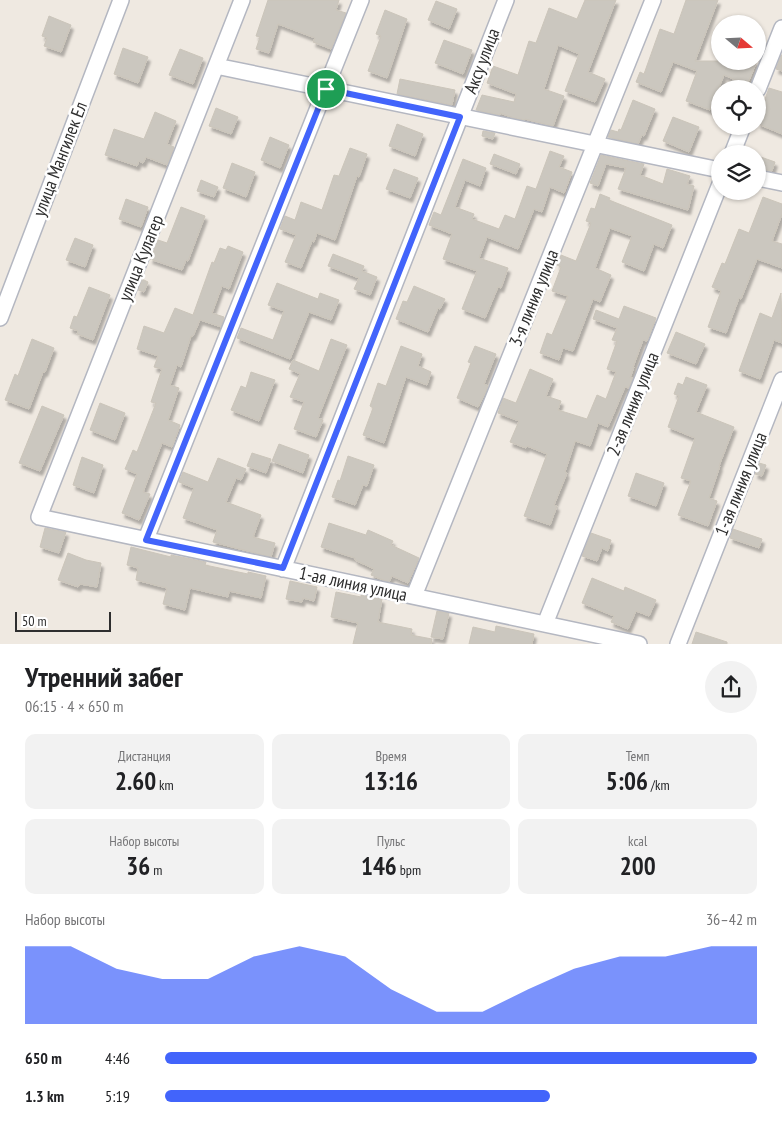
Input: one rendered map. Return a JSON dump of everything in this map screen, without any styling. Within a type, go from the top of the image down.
[{"type":"street","name":"улица Мангилек Ел","points":[[0,318],[121,0]]},
{"type":"street","name":"улица Кулагер","points":[[39,517],[242,0]]},
{"type":"street","points":[[146,540],[361,0]]},
{"type":"street","name":"Аксу улица","points":[[283,568],[506,0]]},
{"type":"street","name":"3-я линия улица","points":[[414,596],[653,0]]},
{"type":"street","points":[[762,80],[782,28]]},
{"type":"street","points":[[216,66],[711,168]]},
{"type":"street","points":[[766,180],[782,183]]},
{"type":"street","name":"2-ая линия улица","points":[[545,624],[714,200]]},
{"type":"street","name":"1-ая линия улица","points":[[678,644],[782,380]]},
{"type":"street","name":"1-ая линия улица","points":[[39,517],[639,644]]},
{"type":"building","points":[[268,0],[339,0],[336,10],[346,13],[331,49],[313,42],[315,38],[278,24],[269,53],[256,49],[260,37],[256,36]]},
{"type":"building","points":[[585,0],[616,0],[588,72],[605,79],[595,102],[565,91],[579,54],[558,45],[544,89],[564,96],[553,126],[514,118],[500,113],[500,115],[476,110],[482,95],[514,102],[516,94],[487,83],[493,66],[518,75],[529,41],[536,43],[549,8],[577,19]]},
{"type":"building","points":[[686,0],[718,0],[695,61],[711,61],[711,70],[753,70],[749,80],[736,80],[724,75],[722,80],[711,80],[710,110],[686,101],[697,71],[673,62],[661,92],[636,82],[640,72],[644,74],[660,29],[674,34]]},
{"type":"building","points":[[436,1],[457,9],[449,29],[428,20]]},
{"type":"building","points":[[385,10],[407,19],[387,78],[368,71],[381,36],[376,34]]},
{"type":"building","points":[[49,16],[71,25],[61,52],[44,46],[47,38],[42,36]]},
{"type":"building","points":[[444,40],[472,50],[463,74],[435,63]]},
{"type":"building","points":[[123,48],[148,57],[138,83],[114,74]]},
{"type":"building","points":[[180,49],[203,58],[193,84],[169,75]]},
{"type":"building","points":[[782,55],[782,71],[776,69]]},
{"type":"building","points":[[400,79],[455,90],[452,105],[397,94]]},
{"type":"building","points":[[769,88],[782,92],[782,134],[766,127],[766,96]]},
{"type":"building","points":[[633,100],[655,109],[644,136],[642,135],[638,144],[608,137],[611,130],[618,132],[619,129],[621,130]]},
{"type":"building","points":[[216,108],[238,117],[231,134],[209,126]]},
{"type":"building","points":[[155,112],[176,121],[167,144],[174,147],[167,165],[146,157],[143,163],[139,161],[137,166],[105,155],[114,129],[144,139]]},
{"type":"building","points":[[673,117],[699,127],[689,152],[663,141]]},
{"type":"building","points":[[397,124],[423,134],[415,156],[389,146]]},
{"type":"building","points":[[483,131],[495,133],[493,139],[482,136]]},
{"type":"building","points":[[270,137],[289,145],[280,168],[261,160]]},
{"type":"building","points":[[350,148],[367,154],[359,177],[357,176],[335,240],[317,233],[301,268],[285,262],[296,235],[280,229],[285,216],[295,220],[301,202],[322,210],[334,175],[339,176]]},
{"type":"building","points":[[550,151],[564,156],[559,167],[572,172],[564,193],[550,187],[542,212],[534,209],[518,249],[487,237],[479,258],[508,268],[501,288],[498,287],[485,318],[462,309],[477,271],[443,259],[452,234],[429,225],[434,212],[441,215],[463,159],[486,168],[480,186],[465,180],[455,207],[474,214],[472,219],[499,229],[505,215],[515,219],[527,186],[536,189]]},
{"type":"building","points":[[494,154],[520,164],[516,174],[490,164]]},
{"type":"building","points":[[601,155],[644,164],[640,175],[663,184],[667,169],[690,176],[687,184],[694,186],[688,210],[618,189],[626,168],[606,164],[598,186],[590,183]]},
{"type":"building","points":[[766,159],[775,162],[772,171],[766,170]]},
{"type":"building","points":[[232,163],[255,172],[246,197],[223,188]]},
{"type":"building","points":[[394,169],[418,178],[410,198],[386,189]]},
{"type":"building","points":[[201,180],[218,187],[214,197],[197,191]]},
{"type":"building","points":[[600,194],[610,198],[609,200],[672,225],[663,248],[654,244],[644,271],[622,262],[632,236],[610,228],[595,268],[611,275],[600,302],[593,299],[573,351],[563,348],[559,360],[540,353],[547,333],[552,335],[568,296],[552,291],[561,267],[557,265],[561,255],[576,261],[591,223],[586,221],[591,208],[595,209]]},
{"type":"building","points":[[766,198],[782,204],[782,214],[772,241],[782,244],[782,268],[757,259],[741,299],[739,298],[726,333],[708,327],[721,291],[712,287],[722,263],[725,264],[739,229],[749,233],[762,200],[766,200]]},
{"type":"building","points":[[126,199],[148,207],[141,227],[119,219]]},
{"type":"building","points":[[181,207],[205,216],[188,261],[186,260],[182,270],[150,259],[158,240],[167,243]]},
{"type":"building","points":[[75,238],[93,245],[85,267],[66,260]]},
{"type":"building","points":[[228,246],[243,252],[229,289],[222,286],[212,313],[224,317],[221,327],[200,320],[193,336],[191,336],[181,367],[177,365],[170,385],[179,388],[168,420],[180,425],[172,447],[162,443],[143,492],[150,494],[139,520],[122,513],[137,474],[125,469],[133,450],[137,452],[156,403],[151,402],[162,369],[154,367],[158,356],[137,349],[144,326],[164,333],[175,308],[193,315],[212,262],[214,263],[220,248],[226,250]]},
{"type":"building","points":[[333,254],[364,266],[362,271],[377,277],[370,295],[354,289],[359,278],[328,266]]},
{"type":"building","points":[[142,279],[148,282],[144,292],[138,290]]},
{"type":"building","points":[[277,283],[318,299],[320,293],[339,300],[331,320],[309,312],[290,359],[237,338],[241,328],[273,340],[284,311],[268,305]]},
{"type":"building","points":[[414,286],[445,299],[440,309],[438,308],[428,332],[396,319],[403,301],[407,302]]},
{"type":"building","points":[[89,287],[110,295],[93,340],[77,334],[78,331],[70,328],[74,316],[77,317]]},
{"type":"building","points":[[781,293],[782,343],[774,340],[760,379],[739,371],[760,313],[772,318]]},
{"type":"building","points":[[624,306],[656,318],[647,341],[643,340],[633,367],[630,378],[633,378],[629,388],[625,387],[608,427],[598,423],[590,446],[575,441],[565,472],[567,473],[554,505],[557,506],[550,525],[524,516],[547,454],[510,442],[519,421],[498,413],[503,398],[516,403],[530,369],[553,379],[546,396],[561,401],[558,410],[587,419],[597,395],[606,399],[616,372],[607,369],[617,341],[612,340],[617,328],[593,319],[596,310],[619,319]]},
{"type":"building","points":[[676,332],[705,344],[696,364],[667,353]]},
{"type":"building","points":[[32,339],[54,348],[29,409],[5,400],[15,374],[18,376]]},
{"type":"building","points":[[331,339],[347,345],[318,418],[323,420],[316,437],[294,429],[304,402],[290,397],[300,374],[289,369],[293,360],[319,371]]},
{"type":"building","points":[[401,346],[422,354],[418,366],[431,372],[427,385],[406,377],[384,443],[363,435],[373,408],[370,406],[378,383],[386,386]]},
{"type":"building","points":[[475,346],[496,354],[484,384],[488,386],[478,407],[457,398],[471,363],[468,362]]},
{"type":"building","points":[[251,372],[275,380],[259,421],[231,410],[241,386],[246,388]]},
{"type":"building","points":[[686,377],[707,385],[696,412],[734,427],[709,498],[717,501],[708,526],[678,515],[691,481],[681,478],[695,438],[668,427],[679,396],[674,394],[678,383],[683,385]]},
{"type":"building","points":[[100,403],[125,413],[115,440],[90,430]]},
{"type":"building","points":[[42,406],[64,415],[40,471],[19,463]]},
{"type":"building","points":[[279,444],[309,455],[303,473],[272,461]]},
{"type":"building","points":[[252,453],[271,459],[266,473],[247,466]]},
{"type":"building","points":[[348,456],[374,465],[367,486],[363,485],[355,505],[332,497],[338,480],[340,481]]},
{"type":"building","points":[[82,457],[103,465],[94,493],[73,485]]},
{"type":"building","points":[[218,458],[246,469],[241,480],[236,478],[226,502],[261,515],[253,537],[275,543],[271,557],[213,542],[217,530],[183,518],[194,488],[179,482],[183,472],[208,482]]},
{"type":"building","points":[[759,463],[766,465],[762,476],[755,474]]},
{"type":"building","points":[[636,473],[664,483],[656,506],[628,496]]},
{"type":"building","points":[[329,523],[366,535],[368,530],[393,541],[391,545],[419,558],[408,583],[392,576],[389,582],[383,580],[371,575],[374,569],[355,560],[355,558],[321,547]]},
{"type":"building","points":[[45,528],[66,532],[59,553],[40,547]]},
{"type":"building","points":[[733,529],[762,539],[759,548],[730,538]]},
{"type":"building","points":[[591,533],[611,540],[608,551],[602,548],[597,561],[582,556]]},
{"type":"building","points":[[131,547],[171,557],[171,555],[206,562],[205,565],[266,576],[261,598],[229,591],[228,597],[190,588],[185,610],[163,604],[167,588],[136,580],[138,568],[127,565]]},
{"type":"building","points":[[68,553],[101,563],[97,587],[80,584],[78,587],[58,580]]},
{"type":"building","points":[[592,578],[624,591],[625,587],[656,600],[649,616],[636,611],[628,629],[611,622],[614,616],[582,603]]},
{"type":"building","points":[[290,581],[317,587],[314,601],[303,598],[302,602],[286,599]]},
{"type":"building","points":[[336,592],[382,599],[378,622],[412,629],[411,635],[432,639],[431,644],[353,644],[358,623],[331,617]]},
{"type":"building","points":[[437,611],[449,613],[443,639],[431,637]]},
{"type":"building","points":[[496,626],[534,634],[532,644],[469,644],[473,627],[495,632]]},
{"type":"building","points":[[696,632],[727,642],[727,644],[692,644]]},
{"type":"route","points":[[326,89],[460,117],[283,568],[146,540],[326,89]]}]
